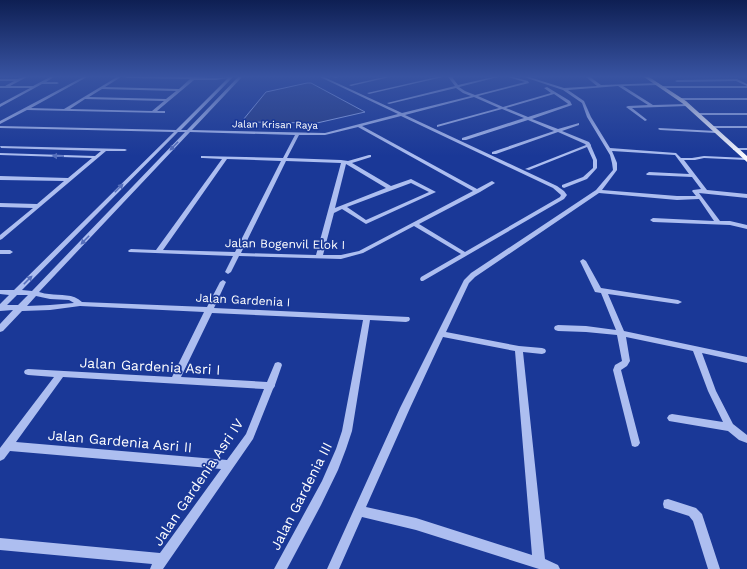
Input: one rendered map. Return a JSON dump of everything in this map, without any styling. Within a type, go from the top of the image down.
[{"type":"main road","points":[[687,105],[747,160]]},
{"type":"street","points":[[0,123],[37,104]]},
{"type":"street","points":[[65,110],[75,104]]},
{"type":"street","points":[[153,112],[163,104]]},
{"type":"street","points":[[0,308],[178,130],[206,104]]},
{"type":"street","points":[[0,329],[188,131],[212,104]]},
{"type":"street","points":[[378,104],[555,187],[564,195],[562,198],[423,279]]},
{"type":"street","name":"Jalan Krisan Raya","points":[[0,127],[325,134],[448,104]]},
{"type":"street","points":[[491,104],[559,130],[590,145],[595,160],[595,168],[584,178],[564,186]]},
{"type":"street","points":[[438,126],[518,104]]},
{"type":"street","points":[[464,139],[568,106],[570,104]]},
{"type":"street","points":[[333,569],[440,334],[466,282],[469,278],[598,191],[615,170],[615,165],[608,149],[586,112],[584,104]]},
{"type":"street","points":[[648,104],[652,106]]},
{"type":"street","points":[[646,120],[628,108],[687,105]]},
{"type":"street","points":[[27,109],[164,112]]},
{"type":"street","points":[[697,114],[747,114]]},
{"type":"street","points":[[494,153],[578,124]]},
{"type":"street","points":[[359,126],[478,191]]},
{"type":"street","points":[[711,127],[747,127]]},
{"type":"street","points":[[660,129],[716,132]]},
{"type":"street","points":[[228,272],[297,134]]},
{"type":"street","points":[[527,169],[590,145]]},
{"type":"street","points":[[1,147],[125,150]]},
{"type":"street","points":[[0,154],[11,147]]},
{"type":"street","points":[[0,238],[106,149]]},
{"type":"street","points":[[608,149],[674,154],[680,158],[705,191]]},
{"type":"street","points":[[735,149],[747,149]]},
{"type":"street","points":[[0,154],[97,157]]},
{"type":"street","points":[[203,157],[346,162],[369,156]]},
{"type":"street","points":[[680,158],[695,159],[694,158],[704,156],[747,160]]},
{"type":"street","points":[[158,252],[226,158]]},
{"type":"street","points":[[346,162],[390,188]]},
{"type":"street","points":[[319,257],[330,212],[346,162]]},
{"type":"street","points":[[649,174],[694,176]]},
{"type":"street","points":[[0,178],[69,180]]},
{"type":"street","points":[[330,212],[411,180],[433,192],[366,222],[343,207]]},
{"type":"street","name":"Jalan Bogenvil Elok I","points":[[131,251],[341,257],[354,254],[415,224],[492,183]]},
{"type":"street","points":[[598,191],[676,198],[700,196]]},
{"type":"street","points":[[720,223],[695,191],[747,196]]},
{"type":"street","points":[[0,205],[38,206]]},
{"type":"street","points":[[653,220],[720,223],[747,227]]},
{"type":"street","points":[[415,224],[465,254]]},
{"type":"street","points":[[0,252],[10,252]]},
{"type":"street","points":[[583,261],[597,289],[604,292],[678,302]]},
{"type":"street","points":[[175,380],[223,282]]},
{"type":"street","name":"Jalan Gardenia I","points":[[0,292],[34,293],[50,297],[70,298],[76,300],[80,304]]},
{"type":"street","points":[[604,292],[620,333],[626,361],[618,367],[617,370],[635,443]]},
{"type":"street","points":[[41,307],[50,297]]},
{"type":"street","name":"Jalan Gardenia I","points":[[0,308],[61,307],[80,304],[406,319]]},
{"type":"street","name":"Jalan Gardenia III","points":[[280,569],[335,467],[348,432],[367,318]]},
{"type":"street","points":[[558,328],[586,329],[620,333],[747,360]]},
{"type":"street","points":[[440,334],[520,349],[542,351]]},
{"type":"street","points":[[520,349],[539,563]]},
{"type":"street","points":[[696,349],[712,391],[730,427],[742,437],[747,439]]},
{"type":"street","name":"Jalan Gardenia Asri IV","points":[[159,564],[250,436],[278,366]]},
{"type":"street","name":"Jalan Gardenia Asri I","points":[[28,372],[271,386]]},
{"type":"street","points":[[0,456],[61,374]]},
{"type":"street","points":[[672,418],[730,427]]},
{"type":"street","name":"Jalan Gardenia Asri II","points":[[8,446],[230,465]]},
{"type":"street","points":[[668,504],[692,512],[698,518],[714,569]]},
{"type":"street","points":[[360,511],[416,524],[554,569]]},
{"type":"street","points":[[0,544],[159,564]]},
{"type":"water","points":[[257,104],[349,104],[365,112],[317,123],[246,122],[243,120]]}]
